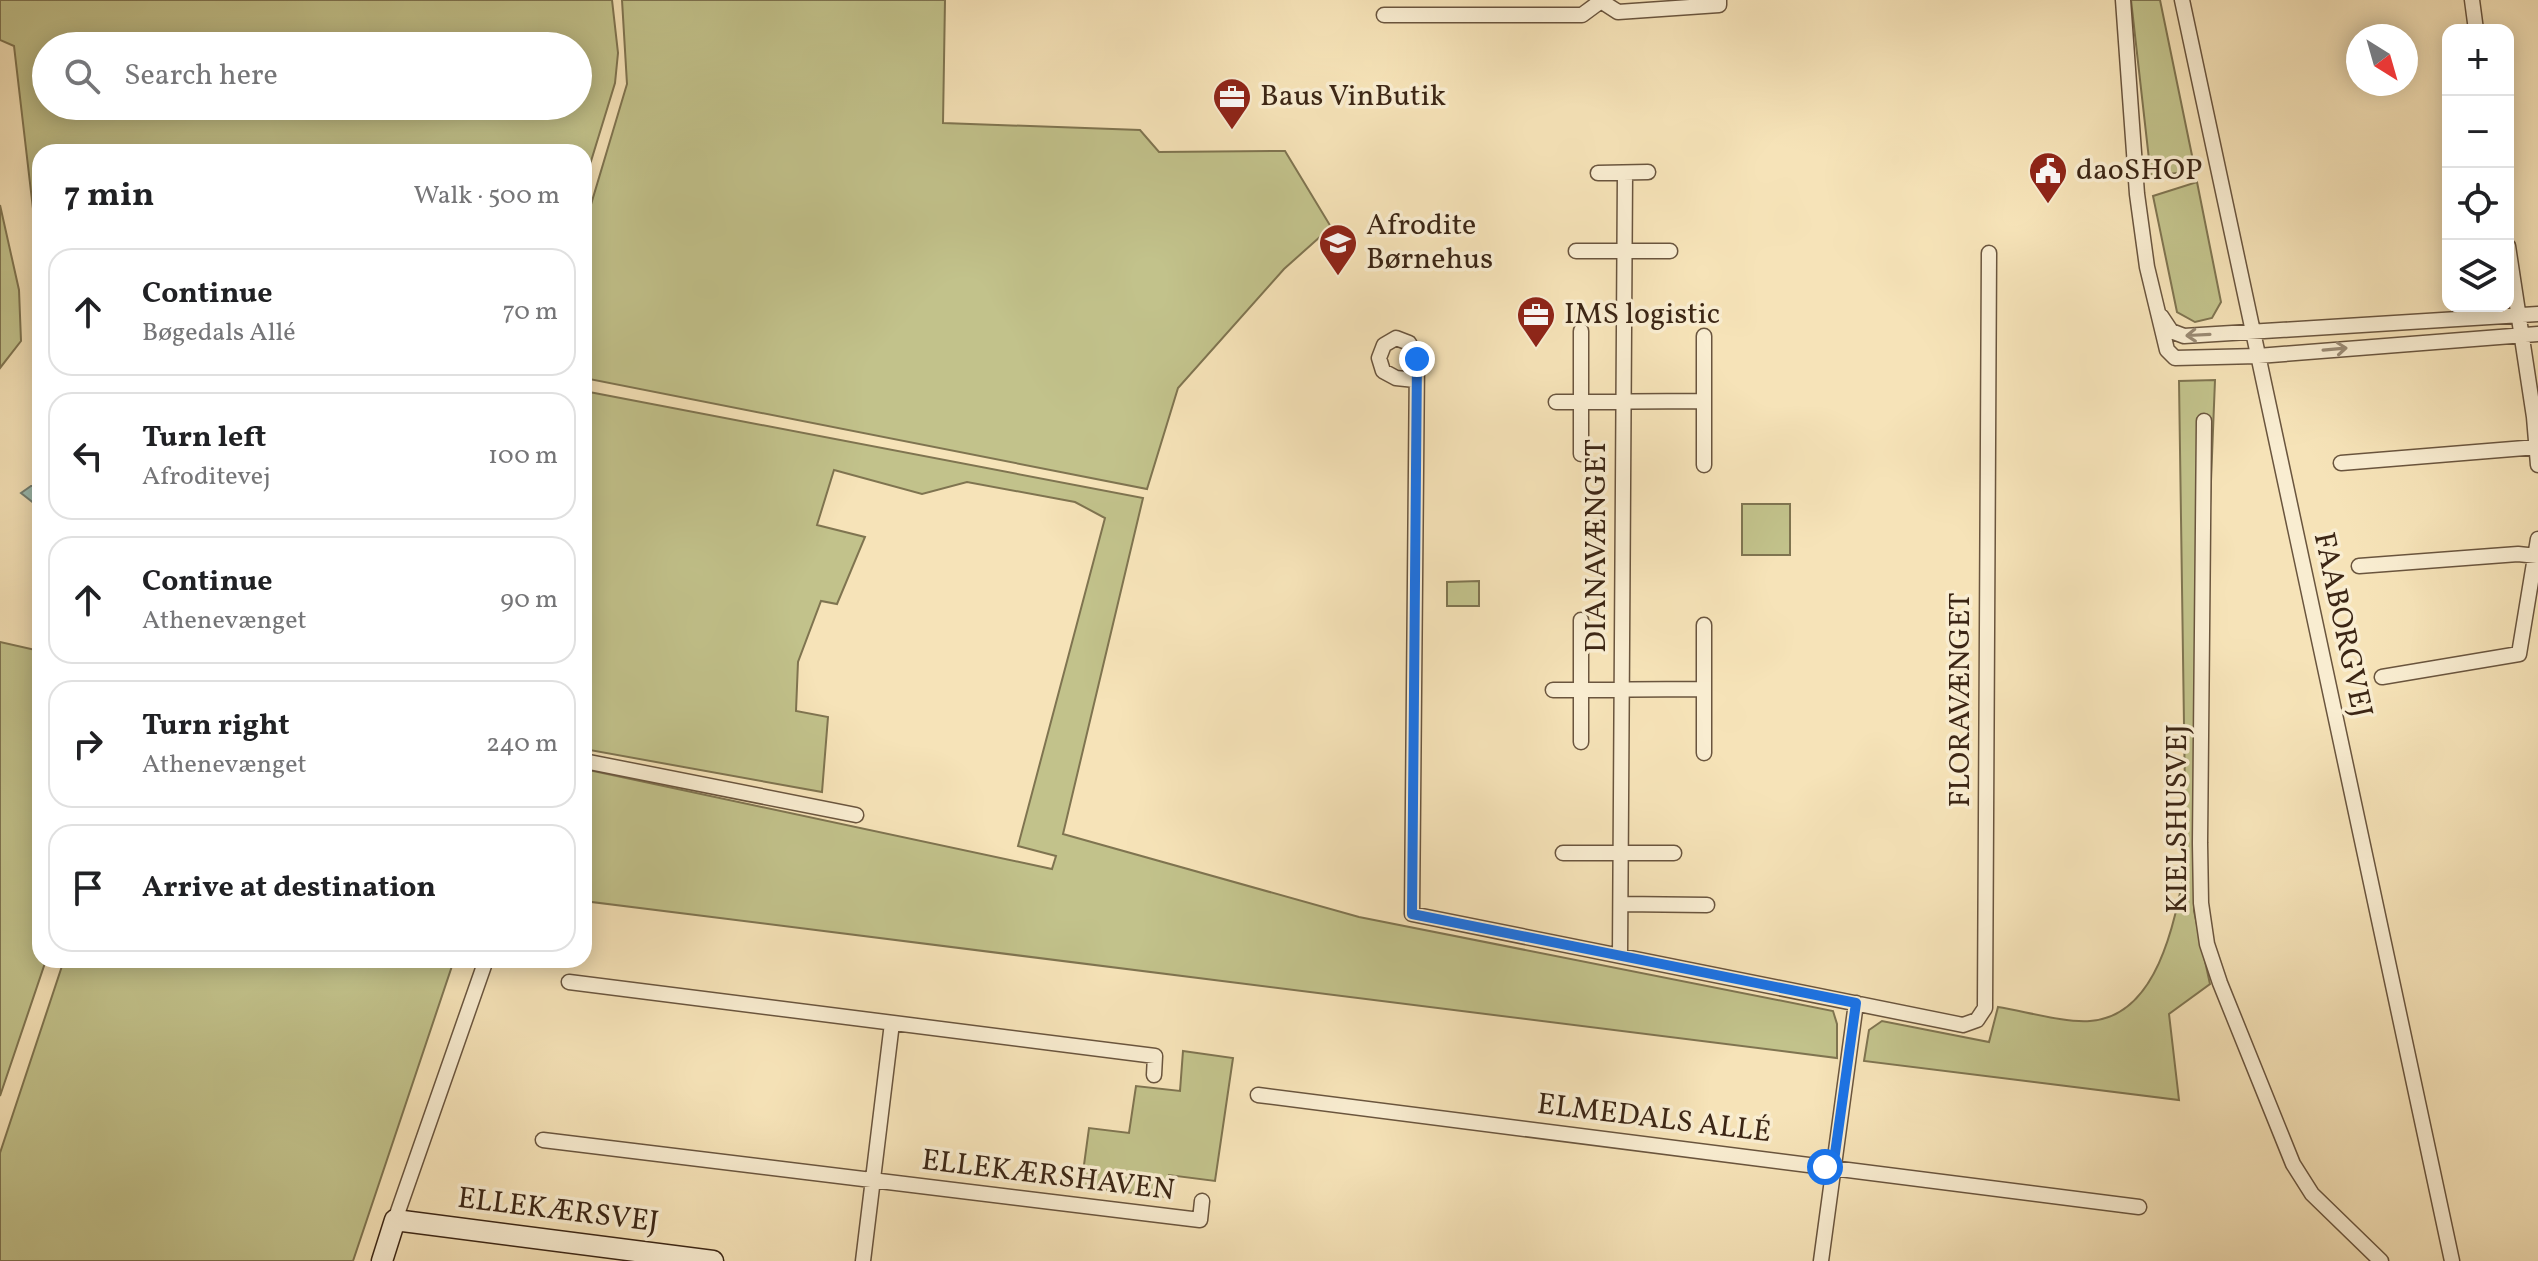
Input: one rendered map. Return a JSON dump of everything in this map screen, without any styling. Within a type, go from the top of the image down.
[{"type":"street","points":[[1384,15],[1582,15],[1601,0],[1618,12],[1719,5],[1719,0]]},
{"type":"street","points":[[2123,0],[2137,194],[2156,309],[2167,350],[2175,358],[2258,356],[2538,334]]},
{"type":"street","name":"FAABORGVEJ","points":[[2182,0],[2452,1261]]},
{"type":"street","points":[[2472,0],[2475,24]]},
{"type":"street","points":[[1598,173],[1648,172]]},
{"type":"street","name":"DIANAVÆNGET","points":[[1620,955],[1625,173]]},
{"type":"street","points":[[1576,251],[1670,251]]},
{"type":"street","name":"FLORAVÆNGET","points":[[1856,1003],[1963,1025],[1977,1020],[1985,1008],[1989,253]]},
{"type":"street","points":[[2514,287],[2538,465]]},
{"type":"street","points":[[2156,309],[2171,331],[2184,336],[2538,314]]},
{"type":"street","name":"DIANAVÆNGET","points":[[1581,331],[1581,454]]},
{"type":"street","points":[[1704,336],[1704,465]]},
{"type":"street","points":[[1415,380],[1412,914],[1856,1003],[1821,1261]]},
{"type":"street","name":"DIANAVÆNGET","points":[[1556,402],[1704,401]]},
{"type":"street","name":"KIELSHUSVEJ","points":[[2204,421],[2200,843],[2201,903],[2207,944],[2293,1164],[2312,1194],[2381,1261]]},
{"type":"street","points":[[2341,463],[2537,447]]},
{"type":"street","points":[[2382,677],[2519,654],[2538,539]]},
{"type":"street","points":[[2359,566],[2518,554],[2537,556]]},
{"type":"street","name":"DIANAVÆNGET","points":[[1581,620],[1581,742]]},
{"type":"street","points":[[1704,625],[1704,753]]},
{"type":"street","name":"DIANAVÆNGET","points":[[1553,690],[1704,689]]},
{"type":"street","points":[[592,763],[856,815]]},
{"type":"street","points":[[1563,853],[1674,853]]},
{"type":"street","points":[[1621,904],[1707,905]]},
{"type":"street","points":[[382,1261],[483,968]]},
{"type":"street","points":[[569,982],[1155,1056],[1154,1075]]},
{"type":"street","points":[[863,1261],[892,1023]]},
{"type":"street","name":"ELMEDALS ALLÉ","points":[[1258,1095],[2139,1207]]},
{"type":"street","name":"ELLEKÆRSHAVEN","points":[[543,1140],[1200,1220],[1202,1201]]},
{"type":"street","name":"ELLEKÆRSVEJ","points":[[395,1220],[713,1261]]},
{"type":"green space","points":[[0,0],[612,0],[618,53],[615,83],[592,158],[592,144],[32,144],[32,200],[14,46],[0,40]]},
{"type":"green space","points":[[622,0],[945,0],[943,123],[1140,130],[1159,152],[1285,151],[1331,227],[1284,269],[1178,388],[1147,489],[592,380],[592,201],[627,84]]},
{"type":"green space","points":[[2131,0],[2160,0],[2195,170],[2151,177]]},
{"type":"green space","points":[[2197,182],[2221,302],[2212,318],[2195,322],[2177,312],[2153,196]]},
{"type":"green space","points":[[0,205],[19,290],[21,341],[0,368]]},
{"type":"green space","points":[[2215,380],[2194,911],[2210,984],[2169,1014],[2179,1100],[1864,1061],[1869,1030],[1882,1021],[1989,1042],[1998,1007],[2080,1021],[2114,1015],[2133,1002],[2160,960],[2177,908],[2186,862],[2179,381]]},
{"type":"green space","points":[[592,393],[1143,498],[1063,834],[1359,917],[1833,1011],[1837,1024],[1837,1058],[592,902],[592,771],[1052,869],[1056,856],[1018,846],[1105,518],[1075,502],[967,482],[922,494],[834,470],[817,525],[865,537],[837,604],[821,601],[798,662],[796,711],[828,717],[822,792],[592,750]]},
{"type":"green space","points":[[1742,504],[1790,504],[1790,555],[1742,555]]},
{"type":"green space","points":[[1479,581],[1479,606],[1447,606],[1447,582]]},
{"type":"green space","points":[[0,642],[32,649],[32,968],[43,968],[0,1096]]},
{"type":"green space","points":[[61,968],[451,968],[353,1261],[0,1261],[0,1153]]},
{"type":"green space","points":[[1183,1051],[1233,1058],[1215,1181],[1169,1175],[1166,1197],[1081,1187],[1089,1128],[1129,1133],[1136,1086],[1180,1091]]},
{"type":"water","points":[[32,486],[32,502],[21,493]]},
{"type":"place","name":"Baus VinButik","points":[[1232,131]]},
{"type":"place","name":"daoSHOP","points":[[2048,205]]},
{"type":"place","name":"Afrodite Børnehus","points":[[1338,277]]},
{"type":"place","name":"IMS logistic","points":[[1536,349]]},
{"type":"route","points":[[1417,359],[1412,914],[1856,1003],[1833,1168],[1825,1167]]}]
